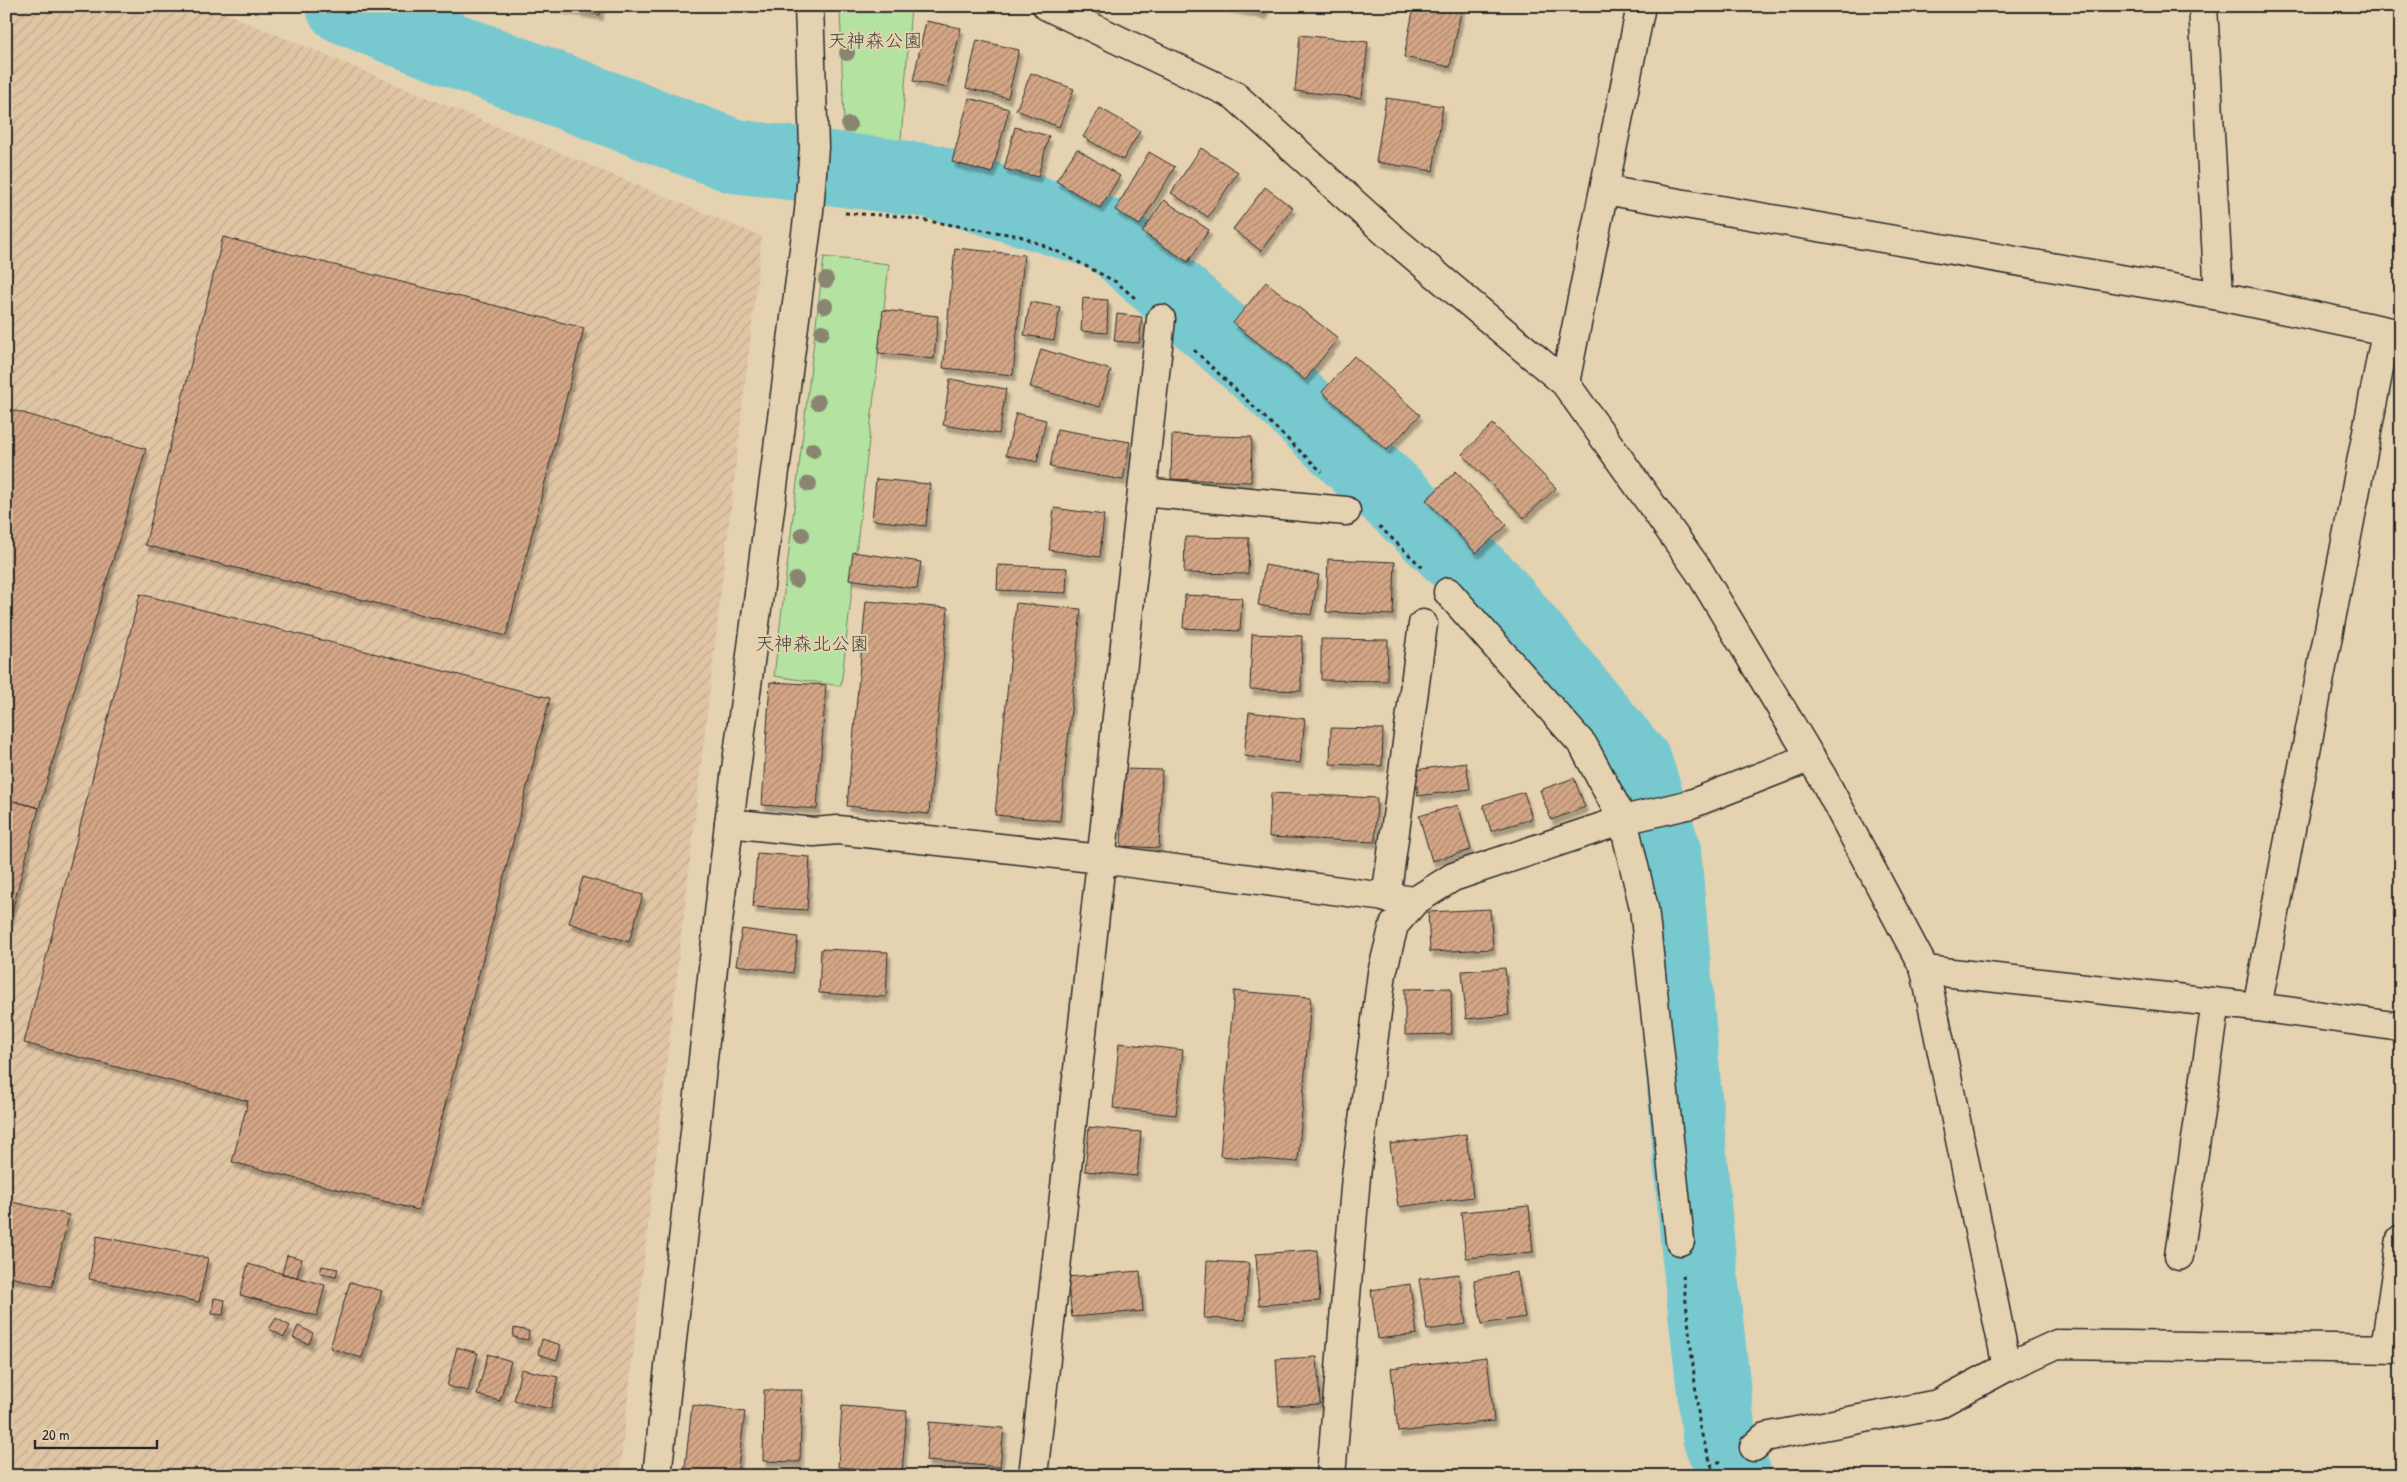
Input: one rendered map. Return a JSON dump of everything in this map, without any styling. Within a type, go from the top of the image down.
[{"type":"street","points":[[657,1476],[729,823],[810,204],[814,147],[809,6]]},
{"type":"street","points":[[1047,6],[1234,95],[1389,235],[1565,383],[1699,571],[1811,757],[1925,970],[2006,1367]]},
{"type":"street","points":[[1565,383],[1640,6]]},
{"type":"street","points":[[2203,6],[2219,296]]},
{"type":"street","points":[[1604,190],[2219,296],[2394,333],[2258,1007]]},
{"type":"street","points":[[1034,1476],[1161,319]]},
{"type":"street","points":[[1142,492],[1346,511]]},
{"type":"street","points":[[1448,592],[1583,745],[1622,820],[1644,908],[1680,1241]]},
{"type":"street","points":[[1386,898],[1423,624]]},
{"type":"street","points":[[1331,1476],[1356,1176],[1381,983],[1394,925],[1415,901],[1453,877],[1622,820],[1691,804],[1811,757]]},
{"type":"street","points":[[729,823],[814,832],[838,830],[1102,859],[1415,901]]},
{"type":"street","points":[[1925,970],[2258,1007],[2401,1027]]},
{"type":"street","points":[[2179,1256],[2216,1002]]},
{"type":"street","points":[[1754,1447],[1765,1437],[1938,1404],[2006,1367],[2057,1344],[2393,1348],[2401,1238]]},
{"type":"path","points":[[810,204],[1020,236],[1061,253],[1116,282],[1161,319],[1326,475]]},
{"type":"path","points":[[1376,523],[1448,592]]},
{"type":"path","points":[[1680,1241],[1700,1429],[1715,1476]]},
{"type":"shaded area","points":[[6,6],[208,6],[762,237],[619,1476],[6,1476]]},
{"type":"green space","name":"天神森公園","points":[[840,6],[911,6],[900,153],[845,154]]},
{"type":"green space","name":"天神森北公園","points":[[824,257],[889,264],[841,686],[774,676]]},
{"type":"building","points":[[550,6],[601,6],[600,15]]},
{"type":"building","points":[[1223,6],[1266,6],[1264,14]]},
{"type":"building","points":[[1414,6],[1462,6],[1450,67],[1404,57]]},
{"type":"building","points":[[926,21],[961,28],[947,88],[913,81]]},
{"type":"building","points":[[1300,35],[1368,42],[1362,98],[1295,91]]},
{"type":"building","points":[[977,40],[1019,50],[1008,98],[966,88]]},
{"type":"building","points":[[1031,73],[1074,89],[1059,127],[1016,110]]},
{"type":"building","points":[[969,98],[1009,109],[992,173],[952,162]]},
{"type":"building","points":[[1386,98],[1443,106],[1433,171],[1376,162]]},
{"type":"building","points":[[1100,108],[1140,131],[1123,160],[1083,137]]},
{"type":"building","points":[[1015,127],[1049,136],[1038,177],[1004,169]]},
{"type":"building","points":[[1201,148],[1238,172],[1208,217],[1171,193]]},
{"type":"building","points":[[1077,149],[1120,176],[1100,208],[1056,181]]},
{"type":"building","points":[[1149,152],[1175,167],[1140,225],[1115,210]]},
{"type":"building","points":[[1265,187],[1293,208],[1261,251],[1233,229]]},
{"type":"building","points":[[1164,200],[1209,230],[1188,262],[1142,232]]},
{"type":"building","points":[[223,237],[584,328],[506,636],[145,545]]},
{"type":"building","points":[[955,248],[1024,255],[1013,375],[943,368]]},
{"type":"building","points":[[1266,282],[1338,338],[1305,380],[1233,323]]},
{"type":"building","points":[[1083,298],[1108,300],[1107,333],[1081,331]]},
{"type":"building","points":[[1030,302],[1060,307],[1054,340],[1024,335]]},
{"type":"building","points":[[883,310],[938,316],[934,359],[878,353]]},
{"type":"building","points":[[1117,314],[1142,317],[1139,343],[1114,341]]},
{"type":"building","points":[[1041,349],[1111,370],[1100,407],[1030,387]]},
{"type":"building","points":[[1354,356],[1420,415],[1387,450],[1322,392]]},
{"type":"building","points":[[950,379],[1006,389],[999,434],[943,425]]},
{"type":"building","points":[[6,408],[146,449],[39,808],[6,799]]},
{"type":"building","points":[[1016,413],[1046,420],[1037,462],[1006,455]]},
{"type":"building","points":[[1493,424],[1556,488],[1524,518],[1462,454]]},
{"type":"building","points":[[1057,429],[1130,442],[1123,480],[1050,467]]},
{"type":"building","points":[[1172,435],[1252,437],[1251,482],[1171,479]]},
{"type":"building","points":[[1456,471],[1507,525],[1476,553],[1426,500]]},
{"type":"building","points":[[876,479],[930,484],[926,526],[872,520]]},
{"type":"building","points":[[1054,508],[1104,515],[1100,557],[1049,550]]},
{"type":"building","points":[[1185,537],[1249,538],[1248,574],[1184,573]]},
{"type":"building","points":[[853,552],[921,562],[917,589],[849,579]]},
{"type":"building","points":[[1328,559],[1395,562],[1393,615],[1326,612]]},
{"type":"building","points":[[998,565],[1067,568],[1066,593],[997,590]]},
{"type":"building","points":[[1265,565],[1319,575],[1311,615],[1258,605]]},
{"type":"building","points":[[140,594],[550,698],[418,1210],[232,1162],[248,1101],[24,1043]]},
{"type":"building","points":[[1185,595],[1242,598],[1240,631],[1183,628]]},
{"type":"building","points":[[866,601],[948,608],[929,814],[847,806]]},
{"type":"building","points":[[1016,603],[1081,609],[1060,821],[995,815]]},
{"type":"building","points":[[1252,634],[1302,636],[1301,691],[1250,689]]},
{"type":"building","points":[[1321,639],[1388,640],[1387,681],[1321,680]]},
{"type":"building","points":[[770,682],[826,685],[817,809],[762,805]]},
{"type":"building","points":[[1249,712],[1305,719],[1300,763],[1244,756]]},
{"type":"building","points":[[1331,728],[1383,729],[1382,766],[1330,764]]},
{"type":"building","points":[[1466,763],[1470,789],[1418,796],[1415,770]]},
{"type":"building","points":[[1124,769],[1162,770],[1159,848],[1121,846]]},
{"type":"building","points":[[1574,778],[1585,807],[1551,820],[1540,790]]},
{"type":"building","points":[[1524,792],[1532,819],[1491,831],[1483,805]]},
{"type":"building","points":[[1271,793],[1377,798],[1375,842],[1269,837]]},
{"type":"building","points":[[6,799],[39,808],[6,934]]},
{"type":"building","points":[[1458,805],[1471,850],[1432,861],[1419,816]]},
{"type":"building","points":[[757,853],[810,857],[807,910],[753,907]]},
{"type":"building","points":[[583,877],[643,895],[629,942],[569,923]]},
{"type":"building","points":[[1490,909],[1493,949],[1430,952],[1428,912]]},
{"type":"building","points":[[742,929],[798,937],[793,973],[736,965]]},
{"type":"building","points":[[821,949],[888,952],[886,997],[819,993]]},
{"type":"building","points":[[1505,968],[1509,1015],[1466,1019],[1462,971]]},
{"type":"building","points":[[1451,988],[1452,1034],[1405,1035],[1405,989]]},
{"type":"building","points":[[1234,991],[1311,997],[1298,1162],[1220,1156]]},
{"type":"building","points":[[1119,1043],[1183,1050],[1176,1115],[1113,1108]]},
{"type":"building","points":[[1089,1127],[1141,1132],[1137,1176],[1085,1171]]},
{"type":"building","points":[[1466,1134],[1473,1197],[1398,1207],[1390,1144]]},
{"type":"building","points":[[8,1201],[69,1215],[52,1287],[6,1276],[6,1209]]},
{"type":"building","points":[[1529,1206],[1533,1252],[1466,1258],[1461,1212]]},
{"type":"building","points":[[97,1236],[208,1258],[199,1302],[89,1279]]},
{"type":"building","points":[[1317,1250],[1320,1301],[1259,1305],[1256,1254]]},
{"type":"building","points":[[287,1255],[302,1259],[297,1277],[282,1274]]},
{"type":"building","points":[[1207,1261],[1249,1263],[1245,1320],[1204,1318]]},
{"type":"building","points":[[248,1264],[325,1285],[317,1316],[240,1295]]},
{"type":"building","points":[[322,1266],[338,1269],[336,1276],[320,1273]]},
{"type":"building","points":[[1140,1271],[1143,1311],[1072,1317],[1067,1277]]},
{"type":"building","points":[[1517,1272],[1525,1317],[1482,1324],[1474,1280]]},
{"type":"building","points":[[1459,1274],[1466,1324],[1427,1330],[1419,1279]]},
{"type":"building","points":[[350,1282],[382,1291],[362,1358],[330,1348]]},
{"type":"building","points":[[1410,1284],[1417,1334],[1378,1339],[1371,1290]]},
{"type":"building","points":[[214,1298],[225,1300],[223,1315],[212,1314]]},
{"type":"building","points":[[276,1318],[290,1326],[284,1337],[269,1329]]},
{"type":"building","points":[[298,1326],[313,1333],[309,1344],[293,1338]]},
{"type":"building","points":[[514,1328],[529,1331],[528,1340],[513,1337]]},
{"type":"building","points":[[542,1339],[561,1345],[557,1360],[538,1354]]},
{"type":"building","points":[[457,1347],[478,1353],[468,1391],[447,1386]]},
{"type":"building","points":[[488,1354],[511,1361],[500,1401],[477,1395]]},
{"type":"building","points":[[1317,1357],[1320,1404],[1279,1406],[1276,1359]]},
{"type":"building","points":[[1487,1357],[1494,1421],[1398,1432],[1391,1368]]},
{"type":"building","points":[[521,1369],[558,1377],[551,1409],[514,1401]]},
{"type":"building","points":[[764,1390],[802,1390],[800,1462],[763,1461]]},
{"type":"building","points":[[692,1405],[745,1412],[737,1476],[684,1476]]},
{"type":"building","points":[[842,1406],[907,1411],[902,1472],[838,1467]]},
{"type":"building","points":[[929,1422],[1004,1428],[1000,1467],[926,1461]]},
{"type":"waterway","points":[[343,6],[403,31],[734,156],[931,181],[1108,235],[1269,378],[1491,589],[1636,765],[1664,851],[1698,1249],[1719,1436],[1735,1476]]}]
